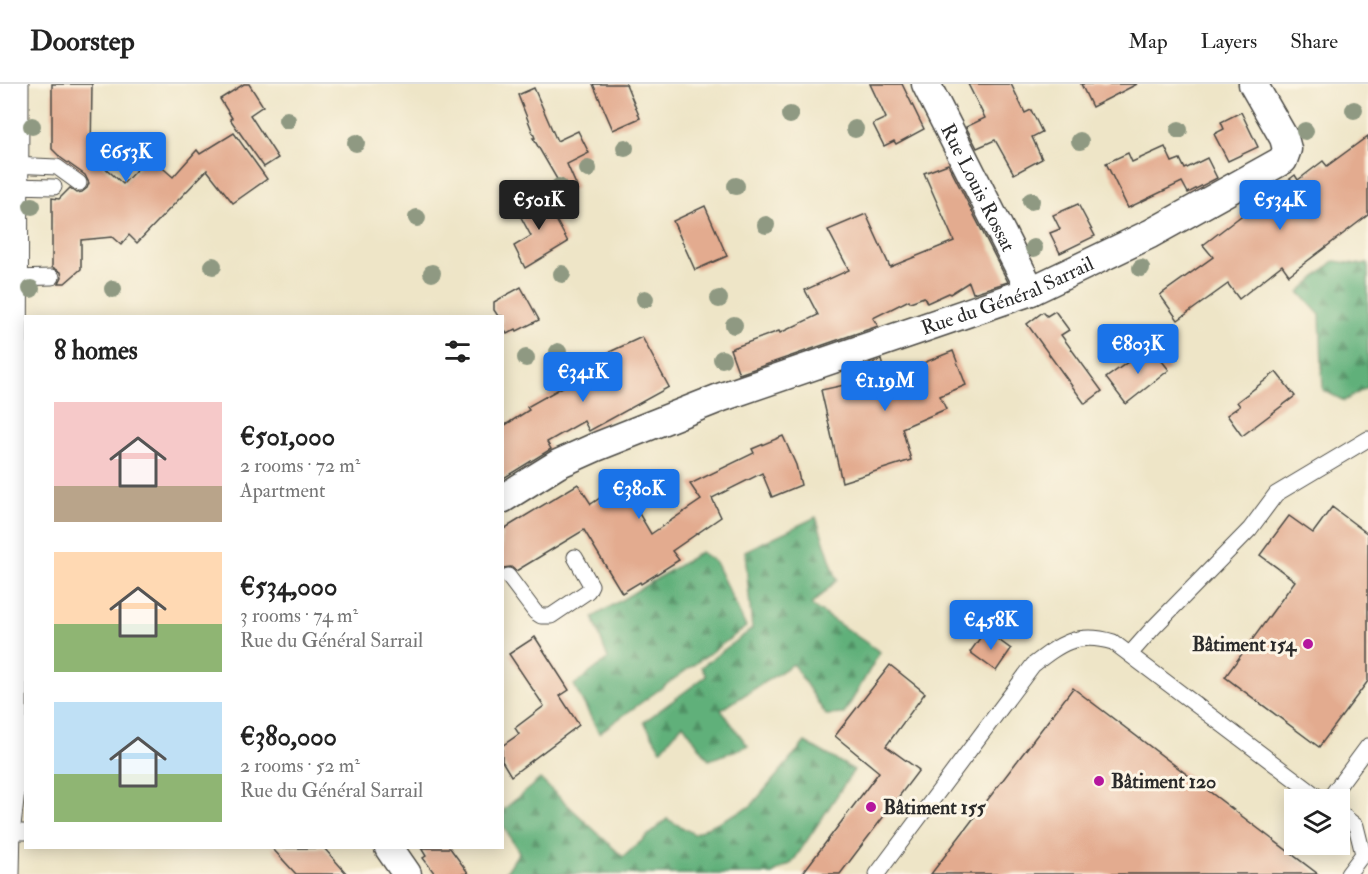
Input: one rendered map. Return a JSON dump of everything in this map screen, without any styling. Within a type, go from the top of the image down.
[{"type":"main road","points":[[12,84],[12,410],[18,556],[12,771],[15,810],[20,832],[15,874]]},
{"type":"main road","points":[[3,874],[4,825],[12,771]]},
{"type":"street","name":"Rue Louis Rossat","points":[[926,84],[1031,291]]},
{"type":"street","name":"Rue du Général Sarrail","points":[[504,498],[558,464],[596,447],[722,397],[1031,291],[1150,234],[1283,160],[1287,148],[1284,138],[1252,84]]},
{"type":"street","points":[[390,849],[407,874]]},
{"type":"lane","points":[[12,176],[57,167],[78,181]]},
{"type":"lane","points":[[12,176],[54,187]]},
{"type":"lane","points":[[12,278],[52,277]]},
{"type":"lane","points":[[1130,654],[1153,627],[1250,529],[1276,494],[1368,439]]},
{"type":"lane","points":[[508,576],[535,612],[541,616],[551,616],[588,591],[591,585],[575,557]]},
{"type":"lane","points":[[877,874],[1033,665],[1054,649],[1080,637],[1100,638],[1113,642],[1308,789]]},
{"type":"lane","points":[[1336,789],[1368,746]]},
{"type":"lane","points":[[1348,874],[1365,854],[1356,826],[1350,821]]},
{"type":"green space","points":[[1334,261],[1364,265],[1368,263],[1368,387],[1344,401],[1323,390],[1320,315],[1299,292]]},
{"type":"green space","points":[[816,517],[837,580],[811,605],[880,652],[844,714],[826,715],[793,664],[721,710],[748,746],[709,760],[683,724],[661,750],[644,722],[706,676],[701,667],[752,629],[745,551]]},
{"type":"green space","points":[[701,552],[715,562],[746,627],[599,733],[574,685],[608,659],[593,617]]},
{"type":"green space","points":[[805,742],[854,770],[792,863],[772,874],[505,874],[519,852],[504,828],[504,809],[540,779],[623,857],[667,819],[694,834],[751,806]]},
{"type":"building","points":[[52,84],[92,84],[91,155],[123,184],[149,156],[173,177],[197,150],[200,154],[234,133],[267,179],[233,203],[207,170],[137,243],[129,235],[121,245],[112,237],[81,240],[81,269],[65,283],[59,283],[62,277],[61,272],[52,267],[52,198],[59,199],[70,188],[77,193],[82,192],[89,183],[85,175],[52,149]]},
{"type":"building","points":[[244,84],[249,84],[263,106],[250,115],[278,158],[264,167],[230,119],[232,118],[220,99]]},
{"type":"building","points":[[593,84],[626,84],[640,118],[613,130]]},
{"type":"building","points":[[870,84],[902,84],[924,129],[896,144],[894,141],[884,146],[873,124],[886,118]]},
{"type":"building","points":[[968,84],[1011,84],[1025,113],[1031,110],[1042,132],[1032,137],[1042,159],[1014,174],[995,140],[977,148],[966,127],[985,118]]},
{"type":"building","points":[[1081,84],[1137,84],[1092,107]]},
{"type":"building","points":[[534,88],[557,141],[578,131],[589,153],[567,164],[577,187],[565,193],[533,138],[535,138],[518,95]]},
{"type":"building","points":[[1241,112],[1258,147],[1228,161],[1214,134],[1224,129],[1221,122]]},
{"type":"building","points":[[1368,136],[1368,215],[1289,275],[1282,265],[1239,299],[1228,284],[1178,320],[1160,295],[1213,257],[1203,245],[1295,175],[1298,180],[1323,161],[1327,166]]},
{"type":"building","points":[[1165,147],[1172,162],[1180,159],[1185,169],[1207,158],[1217,178],[1188,193],[1182,182],[1128,208],[1106,163],[1128,153],[1132,162]]},
{"type":"building","points":[[948,164],[1008,282],[973,293],[969,282],[950,294],[927,303],[924,297],[910,302],[909,300],[873,318],[878,326],[739,374],[730,349],[779,331],[780,333],[818,315],[805,290],[849,270],[828,230],[866,214],[890,267],[954,241],[924,173]]},
{"type":"building","points":[[541,192],[568,242],[525,268],[514,246],[531,236],[515,206]]},
{"type":"building","points":[[1078,204],[1095,236],[1060,253],[1050,233],[1060,229],[1053,215]]},
{"type":"building","points":[[705,206],[727,256],[695,270],[673,221]]},
{"type":"building","points":[[521,287],[539,320],[507,334],[504,329],[504,315],[497,315],[494,310],[494,302]]},
{"type":"building","points":[[1055,311],[1069,330],[1061,335],[1102,391],[1085,404],[1027,324],[1043,312],[1047,316]]},
{"type":"building","points":[[642,337],[669,387],[589,431],[584,421],[547,442],[551,449],[504,478],[504,426],[529,410],[527,407],[602,365],[599,360],[602,359],[601,356]]},
{"type":"building","points":[[1150,346],[1169,370],[1126,404],[1106,378]]},
{"type":"building","points":[[953,351],[966,385],[940,396],[946,409],[902,428],[911,460],[842,482],[821,390],[854,383],[851,370],[881,360],[886,378]]},
{"type":"building","points":[[1276,372],[1295,396],[1242,436],[1227,415],[1240,406],[1237,402]]},
{"type":"building","points":[[783,436],[796,465],[801,485],[772,497],[762,473],[712,498],[721,517],[672,551],[679,560],[641,584],[640,582],[622,593],[584,530],[516,571],[511,567],[504,568],[504,529],[578,484],[591,504],[619,485],[629,501],[631,500],[651,534],[701,500],[690,484],[754,453],[752,449]]},
{"type":"building","name":"Bâtiment 154","points":[[1332,507],[1368,534],[1368,681],[1319,747],[1225,677],[1295,581],[1260,555],[1289,516],[1313,533]]},
{"type":"building","points":[[989,633],[1011,649],[996,671],[970,652],[980,638]]},
{"type":"building","points":[[535,637],[569,690],[560,696],[579,725],[511,776],[504,764],[504,745],[519,734],[515,728],[544,706],[509,654]]},
{"type":"building","points":[[890,665],[925,693],[886,746],[919,770],[840,874],[802,874],[879,772],[835,736]]},
{"type":"building","name":"Bâtiment 120","points":[[1073,688],[1284,848],[1284,855],[1293,855],[1318,874],[931,874]]},
{"type":"building","points":[[273,849],[325,849],[347,874],[296,874]]},
{"type":"building","points":[[422,849],[451,849],[469,874],[435,874],[423,858],[426,856]]},
{"type":"place","name":"Bâtiment 154","points":[[1308,644]]},
{"type":"place","name":"Bâtiment 120","points":[[1099,781]]},
{"type":"place","name":"Bâtiment 155","points":[[871,807]]}]
